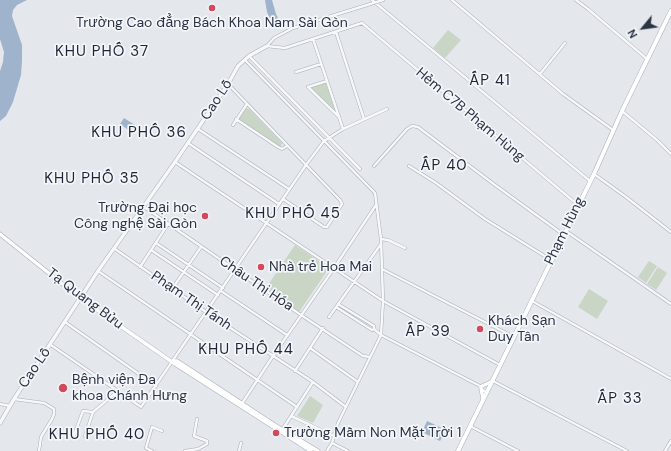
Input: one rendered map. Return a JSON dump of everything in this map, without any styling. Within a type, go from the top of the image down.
[{"type":"main road","name":"Phạm Hùng","points":[[458,451],[594,174],[613,130],[671,11]]},
{"type":"main road","name":"Tạ Quang Bửu","points":[[0,234],[80,298],[172,361],[177,361],[311,451]]},
{"type":"main road","points":[[484,400],[481,387],[493,381]]},
{"type":"main road","name":"Tạ Quang Bửu","points":[[281,431],[318,451]]},
{"type":"street","points":[[372,0],[590,181]]},
{"type":"street","points":[[267,46],[274,38],[293,28],[383,0]]},
{"type":"street","points":[[452,0],[584,110],[613,130]]},
{"type":"street","points":[[576,0],[647,59]]},
{"type":"street","name":"Hẻm C7B Phạm Hùng","points":[[336,32],[362,24],[578,205]]},
{"type":"street","points":[[267,46],[285,48],[336,32],[364,119]]},
{"type":"street","points":[[313,38],[343,129]]},
{"type":"street","points":[[540,74],[564,43]]},
{"type":"street","name":"Cao Lỗ","points":[[0,423],[14,399],[98,271],[115,249],[198,129],[228,84],[238,66],[249,56],[267,46]]},
{"type":"street","points":[[249,56],[360,169]]},
{"type":"street","points":[[245,60],[375,193],[381,239],[383,300],[381,335],[338,423],[332,443],[327,451]]},
{"type":"street","points":[[296,72],[322,64]]},
{"type":"street","points":[[327,81],[308,87],[338,117]]},
{"type":"street","points":[[228,84],[342,202],[342,204],[327,227],[324,228],[283,199]]},
{"type":"street","points":[[233,125],[247,104]]},
{"type":"street","points":[[50,344],[141,407],[279,204],[324,141],[343,129],[386,109]]},
{"type":"street","points":[[622,111],[637,122],[671,154]]},
{"type":"street","points":[[236,119],[278,147],[282,149],[288,146]]},
{"type":"street","points":[[374,166],[407,129],[412,126],[418,127],[495,185],[671,304]]},
{"type":"street","points":[[198,129],[289,190]]},
{"type":"street","points":[[188,143],[279,204]]},
{"type":"street","points":[[175,162],[383,300],[500,365]]},
{"type":"street","points":[[409,166],[436,183],[485,219],[551,260]]},
{"type":"street","points":[[594,174],[671,232]]},
{"type":"street","points":[[241,405],[301,314],[377,204]]},
{"type":"street","name":"Châu Thị Hóa","points":[[144,207],[364,356],[370,356]]},
{"type":"street","points":[[140,266],[168,224]]},
{"type":"street","points":[[381,239],[388,240],[405,248]]},
{"type":"street","points":[[156,243],[287,335]]},
{"type":"street","points":[[330,317],[381,243]]},
{"type":"street","points":[[172,289],[201,247]]},
{"type":"street","name":"Phạm Thị Tánh","points":[[115,249],[206,312],[313,382],[346,407]]},
{"type":"street","points":[[151,250],[218,295]]},
{"type":"street","points":[[382,269],[514,337]]},
{"type":"street","points":[[98,271],[297,407]]},
{"type":"street","points":[[531,301],[671,379]]},
{"type":"street","points":[[338,304],[374,326],[374,329],[381,335],[488,390]]},
{"type":"street","points":[[336,308],[372,330],[374,329]]},
{"type":"street","points":[[65,322],[156,386]]},
{"type":"street","points":[[295,371],[323,328]]},
{"type":"street","points":[[310,348],[358,382]]},
{"type":"street","points":[[493,381],[627,451]]},
{"type":"street","points":[[281,431],[313,382]]},
{"type":"street","points":[[85,436],[93,412],[118,391]]},
{"type":"street","points":[[14,399],[44,403],[54,409],[52,419],[41,437],[39,451]]},
{"type":"street","points":[[0,404],[10,406]]},
{"type":"street","points":[[74,435],[83,411],[93,412]]},
{"type":"street","points":[[291,416],[334,436]]},
{"type":"street","points":[[184,451],[198,449],[207,444],[208,441],[194,436],[197,419]]},
{"type":"street","points":[[470,426],[518,451]]},
{"type":"street","points":[[152,451],[146,448],[152,427],[162,430]]},
{"type":"street","points":[[665,451],[671,441]]},
{"type":"street","points":[[239,451],[241,443]]},
{"type":"street","points":[[332,443],[348,451]]},
{"type":"green space","points":[[448,30],[461,40],[445,58],[433,48]]},
{"type":"green space","points":[[326,83],[335,110],[334,112],[309,87]]},
{"type":"green space","points":[[246,108],[249,109],[282,143],[281,146],[238,119]]},
{"type":"green space","points":[[295,245],[329,268],[299,312],[266,288]]},
{"type":"green space","points":[[649,261],[657,266],[646,283],[638,277]]},
{"type":"green space","points":[[658,267],[667,273],[656,290],[647,284]]},
{"type":"green space","points":[[589,289],[608,301],[597,319],[578,307]]},
{"type":"green space","points":[[310,396],[323,405],[313,423],[297,416]]},
{"type":"water","points":[[0,0],[27,0],[17,5],[13,10],[12,16],[22,45],[21,75],[13,102],[6,116],[0,121],[0,71],[4,52],[0,39]]},
{"type":"water","points":[[265,0],[272,0],[281,24],[272,24],[267,12]]},
{"type":"water","points":[[124,118],[135,125],[130,131],[120,124]]},
{"type":"water","points":[[427,421],[446,430],[440,441],[422,432]]},
{"type":"place","name":"Trường Cao đẳng Bách Khoa Nam Sài Gòn","points":[[212,8]]},
{"type":"place","name":"Trường Đại học Công nghệ Sài Gòn","points":[[205,216]]},
{"type":"place","name":"Nhà trẻ Hoa Mai","points":[[261,267]]},
{"type":"place","name":"Khách Sạn Duy Tân","points":[[480,329]]},
{"type":"place","name":"Bệnh viện Đa khoa Chánh Hưng","points":[[63,388]]},
{"type":"place","name":"Trường Mầm Non Mặt Trời 1","points":[[276,433]]},
{"type":"district","name":"KHU PHỐ 37","points":[[102,52]]},
{"type":"district","name":"ẤP 41","points":[[490,81]]},
{"type":"district","name":"KHU PHỐ 36","points":[[139,133]]},
{"type":"district","name":"ẤP 40","points":[[444,166]]},
{"type":"district","name":"KHU PHỐ 35","points":[[92,179]]},
{"type":"district","name":"KHU PHỐ 45","points":[[293,214]]},
{"type":"district","name":"ẤP 39","points":[[428,332]]},
{"type":"district","name":"KHU PHỐ 44","points":[[246,350]]},
{"type":"district","name":"ẤP 33","points":[[620,399]]},
{"type":"district","name":"KHU PHỐ 40","points":[[97,435]]}]
